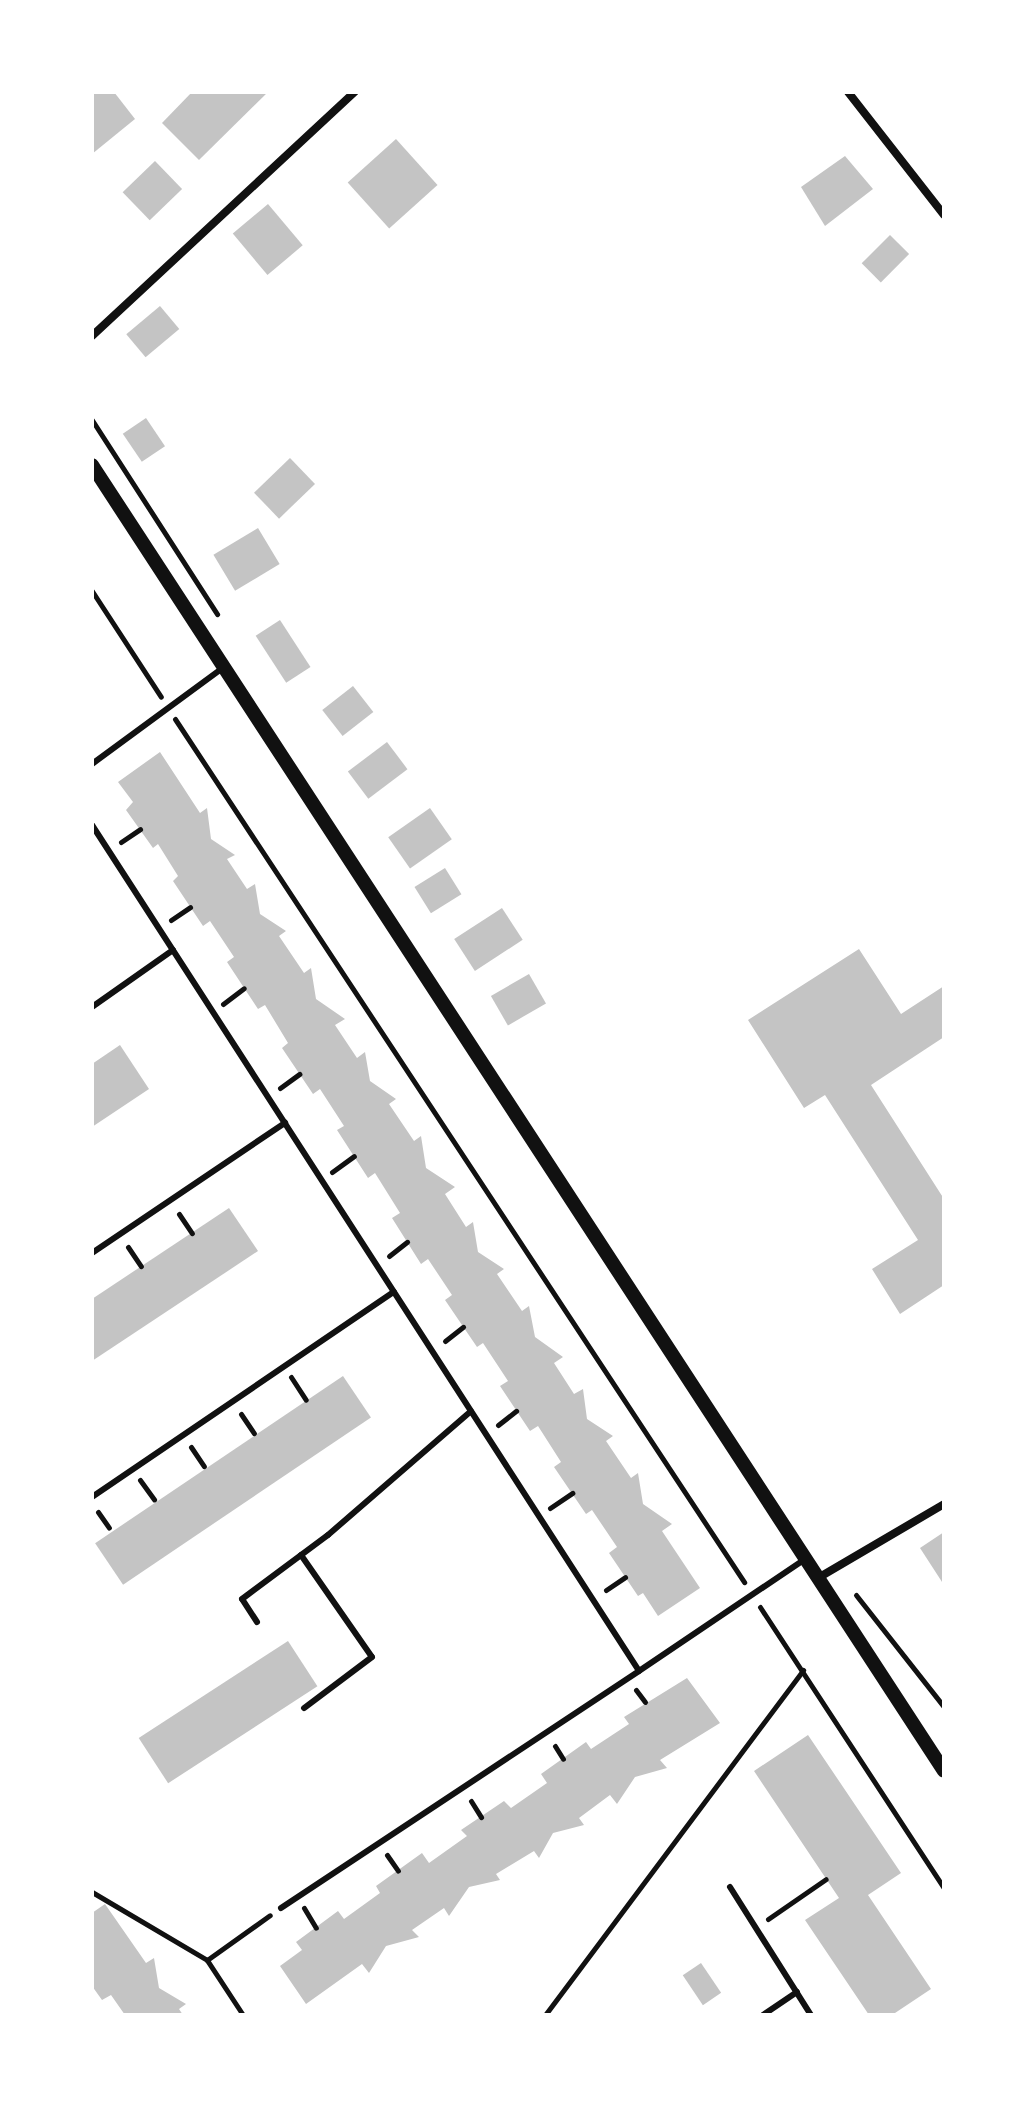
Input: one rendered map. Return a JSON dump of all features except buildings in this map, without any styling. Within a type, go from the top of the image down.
[{"type":"street","points":[[92,336],[355,92]]},
{"type":"street","points":[[848,92],[944,215]]},
{"type":"street","points":[[92,465],[944,1771]]},
{"type":"street","points":[[818,1578],[944,1504]]},
{"type":"lane","points":[[92,764],[224,667]]},
{"type":"lane","points":[[92,825],[639,1671]]},
{"type":"lane","points":[[92,1007],[173,950]]},
{"type":"lane","points":[[92,1253],[285,1123]]},
{"type":"lane","points":[[92,1500],[394,1292]]},
{"type":"lane","points":[[257,1622],[242,1599],[301,1555],[471,1411]]},
{"type":"lane","points":[[301,1555],[372,1657],[304,1708]]},
{"type":"lane","points":[[281,1908],[805,1559]]},
{"type":"lane","points":[[730,1887],[811,2015]]},
{"type":"lane","points":[[763,2015],[797,1992]]},
{"type":"path","points":[[92,591],[944,1888]]},
{"type":"path","points":[[213,1012],[244,988]]},
{"type":"path","points":[[322,1180],[354,1156]]},
{"type":"path","points":[[171,1200],[192,1233]]},
{"type":"path","points":[[120,1235],[141,1266]]},
{"type":"path","points":[[432,1351],[463,1327]]},
{"type":"path","points":[[284,1367],[306,1400]]},
{"type":"path","points":[[539,1516],[572,1493]]},
{"type":"path","points":[[92,1500],[109,1528]]},
{"type":"path","points":[[593,1599],[625,1577]]},
{"type":"path","points":[[545,2015],[803,1670]]},
{"type":"path","points":[[756,1927],[826,1879]]},
{"type":"path","points":[[92,1892],[207,1960],[243,2015]]},
{"type":"path","points":[[207,1960],[281,1908]]}]
